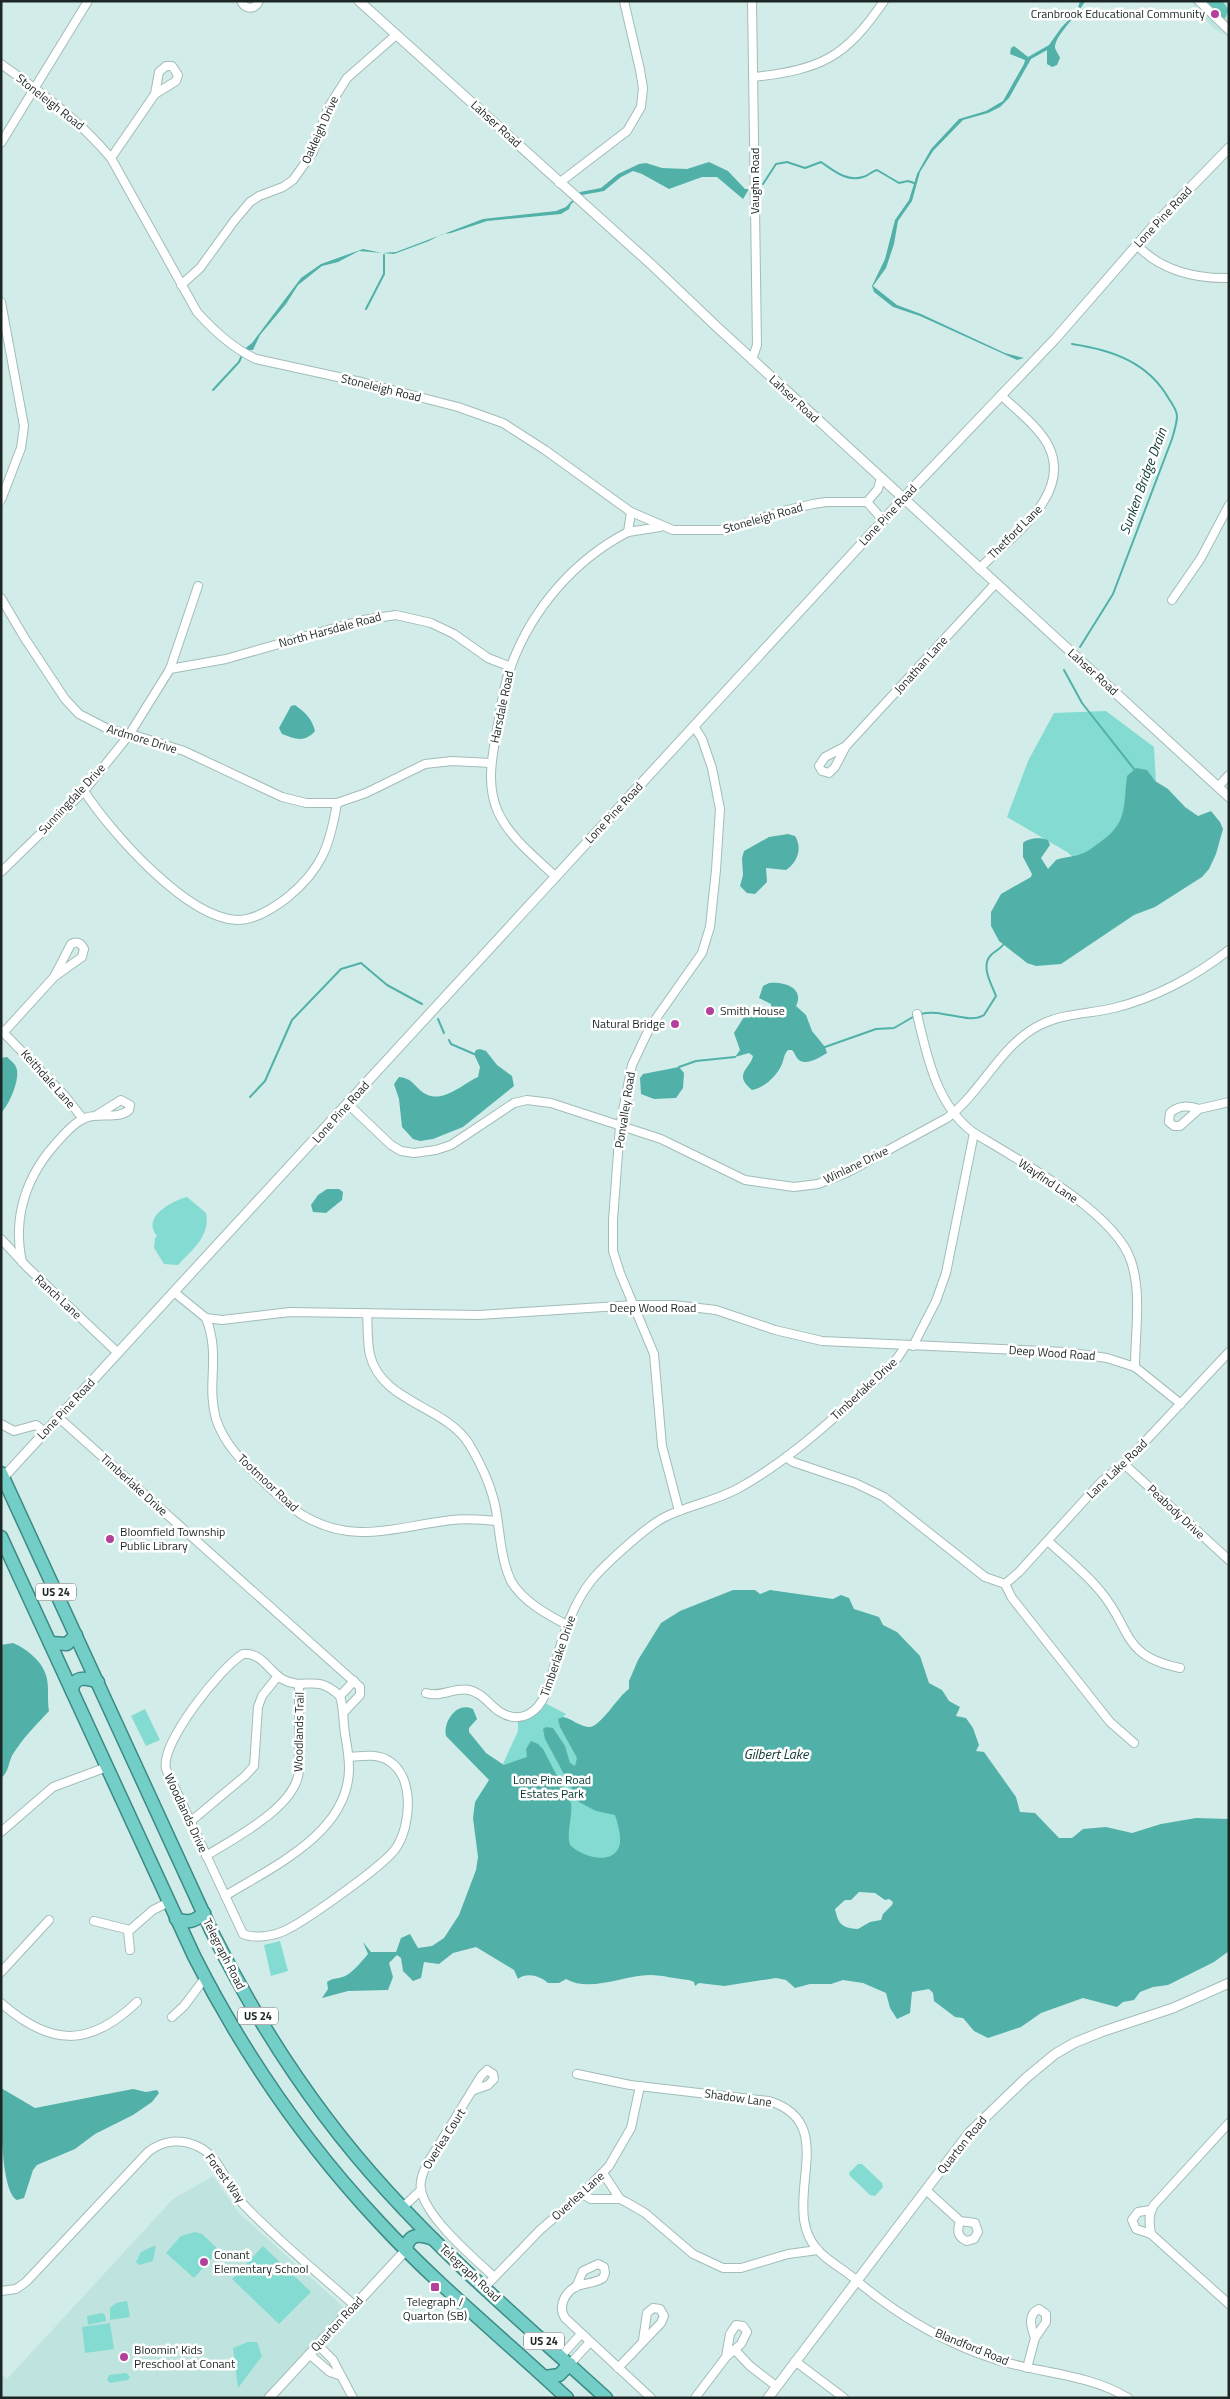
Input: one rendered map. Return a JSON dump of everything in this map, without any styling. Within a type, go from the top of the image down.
[{"type":"highway","name":"Telegraph Road","points":[[2,1477],[204,1913],[242,1989],[291,2069],[335,2129],[402,2208],[433,2239],[605,2396]]},
{"type":"highway","name":"US 24","points":[[1,1537],[176,1919],[205,1978],[244,2046],[292,2118],[350,2191],[406,2250],[567,2398]]},
{"type":"highway","points":[[50,1643],[67,1644],[76,1635]]},
{"type":"highway","points":[[72,1692],[73,1684],[79,1679],[86,1678],[98,1682]]},
{"type":"highway","points":[[176,1919],[186,1922],[193,1921],[204,1913]]},
{"type":"highway","points":[[406,2250],[408,2241],[414,2236],[424,2235],[433,2239]]},
{"type":"highway","points":[[545,2378],[559,2375],[565,2360]]},
{"type":"highway","points":[[590,2398],[605,2396]]},
{"type":"street","points":[[241,1],[244,6],[250,8],[256,6],[259,1]]},
{"type":"street","name":"Lahser Road","points":[[359,1],[559,183],[654,266],[752,360],[1229,797]]},
{"type":"street","points":[[559,183],[627,131],[641,107],[643,88],[624,1]]},
{"type":"street","name":"Vaughn Road","points":[[752,1],[757,345],[752,360]]},
{"type":"street","points":[[754,76],[802,69],[831,58],[857,37],[884,1]]},
{"type":"street","points":[[1199,1],[1229,30]]},
{"type":"street","points":[[1,144],[85,2]]},
{"type":"street","name":"Oakleigh Drive","points":[[181,285],[200,268],[250,202],[259,196],[283,188],[293,180],[314,152],[328,108],[347,78],[396,35]]},
{"type":"street","name":"Stoneleigh Road","points":[[1,64],[86,129],[111,158],[196,312],[242,352],[256,359],[361,382],[458,407],[503,423],[545,450],[631,512],[672,530],[700,532],[725,530],[783,511],[813,504],[826,502],[867,502]]},
{"type":"street","points":[[111,158],[155,94]]},
{"type":"street","name":"Lone Pine Road","points":[[2,1477],[348,1104],[903,498],[1056,338],[1137,245],[1229,148]]},
{"type":"street","points":[[1137,245],[1154,260],[1180,272],[1196,276],[1229,278]]},
{"type":"street","points":[[1,302],[24,426],[21,448],[1,500]]},
{"type":"street","name":"Thetford Lane","points":[[979,569],[1039,509],[1048,496],[1054,477],[1053,460],[1048,445],[1036,429],[1001,395]]},
{"type":"street","points":[[881,478],[878,489],[867,502],[883,520]]},
{"type":"street","points":[[1172,600],[1201,558],[1229,505]]},
{"type":"street","points":[[628,532],[631,512]]},
{"type":"street","name":"Harsdale Road","points":[[556,877],[527,850],[504,824],[494,798],[491,763],[511,667],[538,613],[561,583],[595,551],[628,532],[661,526]]},
{"type":"street","name":"Jonathan Lane","points":[[846,746],[995,584]]},
{"type":"street","name":"Sunningdale Drive","points":[[1,872],[84,790],[129,735],[170,669],[198,586]]},
{"type":"street","name":"Ardmore Drive","points":[[1,598],[12,620],[72,707],[79,714],[95,723],[129,735],[184,751],[245,781],[294,801],[337,803]]},
{"type":"street","name":"North Harsdale Road","points":[[170,669],[226,660],[362,620],[396,614],[431,623],[454,634],[488,658],[511,667]]},
{"type":"street","name":"Ponvalley Road","points":[[679,1511],[662,1446],[654,1354],[624,1284],[613,1244],[620,1126],[630,1073],[643,1039],[657,1015],[697,962],[708,935],[716,870],[720,809],[712,768],[702,738],[694,726]]},
{"type":"street","points":[[84,790],[100,815],[154,871],[203,909],[219,916],[238,920],[270,910],[292,893],[314,871],[327,848],[337,803],[366,793],[424,764],[452,761],[491,763]]},
{"type":"street","points":[[1218,787],[1229,775]]},
{"type":"street","points":[[3,1031],[54,977],[82,957],[84,949],[82,944],[74,943],[68,948],[54,977]]},
{"type":"street","name":"Winlane Drive","points":[[348,1104],[384,1139],[396,1148],[408,1152],[427,1152],[450,1145],[506,1107],[527,1100],[563,1106],[661,1139],[745,1180],[794,1187],[818,1184],[846,1173],[953,1114],[1012,1046],[1038,1026],[1056,1018],[1115,1008],[1139,1001],[1191,976],[1229,950]]},
{"type":"street","name":"Wayfind Lane","points":[[916,1014],[929,1060],[942,1095],[953,1114],[974,1133],[1069,1194],[1101,1219],[1120,1239],[1132,1261],[1136,1284],[1134,1367]]},
{"type":"street","name":"Keithdale Lane","points":[[3,1031],[65,1096],[83,1118],[48,1152],[34,1173],[24,1195],[18,1229],[22,1262]]},
{"type":"street","points":[[1199,1109],[1229,1102]]},
{"type":"street","points":[[83,1118],[97,1115]]},
{"type":"street","points":[[913,1346],[936,1301],[946,1272],[974,1133]]},
{"type":"street","name":"Ranch Lane","points":[[1,1239],[22,1262],[118,1353]]},
{"type":"street","points":[[174,1292],[206,1318]]},
{"type":"street","name":"Deep Wood Road","points":[[206,1318],[222,1320],[290,1312],[479,1315],[634,1306],[707,1308],[806,1338],[838,1343],[1065,1352],[1102,1357],[1134,1367],[1181,1404]]},
{"type":"street","points":[[367,1314],[371,1356],[379,1373],[398,1394],[447,1420],[465,1438],[486,1477],[496,1508],[497,1521],[512,1582],[533,1604],[567,1625]]},
{"type":"street","name":"Tootmoor Road","points":[[206,1318],[214,1349],[214,1409],[222,1434],[244,1463],[296,1510],[331,1528],[356,1533],[383,1532],[453,1520],[497,1521]]},
{"type":"street","name":"Timberlake Drive","points":[[426,1693],[440,1695],[459,1690],[469,1690],[481,1695],[502,1714],[518,1718],[530,1714],[538,1708],[546,1693],[567,1625],[580,1597],[597,1574],[649,1527],[679,1511],[736,1490],[786,1457],[874,1382],[901,1354],[904,1346]]},
{"type":"street","name":"Lane Lake Road","points":[[1005,1584],[1048,1541],[1101,1482],[1124,1464],[1229,1352]]},
{"type":"street","name":"Timberlake Drive","points":[[58,1417],[360,1687],[360,1695],[344,1712]]},
{"type":"street","points":[[1,1424],[14,1431],[36,1425],[45,1432]]},
{"type":"street","points":[[786,1457],[793,1462],[846,1480],[884,1497],[985,1577],[1005,1584],[1012,1598],[1081,1687],[1122,1735],[1134,1743]]},
{"type":"street","name":"Peabody Drive","points":[[1124,1464],[1229,1560]]},
{"type":"street","points":[[1048,1541],[1102,1593],[1127,1636],[1136,1647],[1154,1661],[1180,1668]]},
{"type":"street","name":"Woodlands Drive","points":[[340,1696],[323,1684],[299,1684],[278,1676],[256,1656],[244,1654],[233,1661],[184,1720],[164,1760],[190,1822],[243,1934],[250,1936],[276,1934],[306,1917],[394,1852],[402,1837],[408,1813],[407,1794],[401,1775],[394,1765],[382,1758],[374,1756],[349,1757]]},
{"type":"street","points":[[190,1822],[245,1776],[254,1766],[258,1707],[262,1696],[278,1676]]},
{"type":"street","points":[[225,1896],[293,1854],[322,1829],[344,1794],[349,1769],[349,1757],[344,1712],[340,1696],[354,1681]]},
{"type":"street","name":"Woodlands Trail","points":[[206,1856],[278,1807],[296,1784],[299,1770],[299,1684]]},
{"type":"street","points":[[1,1832],[56,1785],[107,1767]]},
{"type":"street","points":[[94,1921],[128,1931],[133,1929],[153,1910],[169,1902]]},
{"type":"street","points":[[1,1972],[49,1920]]},
{"type":"street","points":[[128,1931],[130,1950]]},
{"type":"street","points":[[172,2017],[184,2006],[205,1978]]},
{"type":"street","name":"Quarton Road","points":[[768,2398],[978,2123],[1026,2078],[1056,2054],[1087,2037],[1173,2008],[1229,1984]]},
{"type":"street","points":[[1,2003],[34,2028],[53,2034],[70,2036],[103,2029],[115,2022],[137,2002]]},
{"type":"street","name":"Shadow Lane","points":[[577,2074],[640,2086],[769,2101],[793,2113],[801,2122],[806,2133],[803,2208],[808,2233],[818,2250],[857,2280]]},
{"type":"street","name":"Overlea Lane","points":[[485,2287],[540,2230],[603,2173],[619,2152],[628,2135],[640,2086]]},
{"type":"street","name":"Overlea Court","points":[[421,2190],[423,2173],[427,2164],[474,2090]]},
{"type":"street","points":[[1151,2234],[1149,2222],[1151,2210],[1229,2123]]},
{"type":"street","name":"Forest Way","points":[[1,2291],[16,2289],[26,2282],[148,2152],[163,2144],[181,2141],[200,2148],[210,2156],[242,2203],[354,2305]]},
{"type":"street","points":[[603,2173],[620,2199],[645,2213],[693,2254],[723,2268],[741,2268],[781,2256],[818,2250]]},
{"type":"street","points":[[402,2208],[421,2190],[436,2218],[494,2277]]},
{"type":"street","points":[[926,2190],[960,2221]]},
{"type":"street","points":[[582,2194],[591,2199],[620,2199]]},
{"type":"street","points":[[1151,2210],[1138,2212],[1132,2220],[1136,2229],[1151,2234],[1229,2304]]},
{"type":"street","name":"Quarton Road","points":[[268,2398],[406,2250]]},
{"type":"street","name":"Blandford Road","points":[[857,2280],[885,2304],[940,2336],[997,2360],[1096,2384],[1128,2398]]},
{"type":"street","points":[[576,2287],[563,2301],[560,2308],[565,2318],[651,2398]]},
{"type":"street","points":[[695,2398],[726,2357],[735,2350],[747,2335],[746,2328],[740,2324],[732,2329],[726,2357]]},
{"type":"street","points":[[565,2360],[581,2334]]},
{"type":"street","points":[[1028,2368],[1035,2338]]},
{"type":"street","points":[[618,2368],[642,2340]]},
{"type":"street","points":[[565,2360],[590,2342]]},
{"type":"street","points":[[318,2344],[334,2360],[353,2398]]},
{"type":"street","points":[[735,2350],[750,2366],[776,2386]]},
{"type":"street","points":[[309,2354],[330,2372],[340,2375]]},
{"type":"street","points":[[795,2361],[844,2398]]},
{"type":"shaded area","name":"Cranbrook Educational Community","points":[[1190,1],[1229,1],[1229,37],[1213,28]]},
{"type":"shaded area","points":[[1205,1],[1222,1],[1229,10],[1224,20]]},
{"type":"shaded area","name":"Conant Elementary School","points":[[213,2176],[240,2214],[348,2311],[266,2398],[1,2398],[1,2374],[7,2379],[173,2199]]},
{"type":"green space","points":[[1106,711],[1154,747],[1157,802],[1089,871],[1067,852],[1007,817],[1028,761],[1054,713]]},
{"type":"green space","points":[[187,1197],[206,1213],[206,1228],[199,1242],[178,1265],[164,1264],[154,1248],[157,1236],[153,1229],[153,1222],[160,1211],[174,1202]]},
{"type":"green space","name":"Lone Pine Road Estates Park","points":[[545,1703],[566,1714],[563,1717],[645,1848],[578,1873],[503,1764],[518,1731],[518,1721],[534,1715]]},
{"type":"green space","points":[[145,1709],[160,1740],[146,1746],[131,1716]]},
{"type":"green space","points":[[280,1941],[288,1971],[271,1976],[264,1945]]},
{"type":"green space","points":[[858,2164],[862,2164],[882,2183],[883,2187],[875,2196],[870,2195],[850,2176],[849,2173]]},
{"type":"green space","points":[[195,2232],[202,2234],[219,2250],[194,2278],[166,2253],[181,2236]]},
{"type":"green space","points":[[156,2245],[153,2261],[140,2265],[136,2262],[141,2252]]},
{"type":"green space","points":[[263,2246],[311,2292],[279,2324],[232,2279]]},
{"type":"green space","points":[[127,2301],[130,2317],[110,2320],[110,2308],[116,2303]]},
{"type":"green space","points":[[102,2313],[105,2315],[106,2321],[88,2325],[87,2316]]},
{"type":"green space","points":[[110,2323],[114,2349],[85,2353],[82,2327]]},
{"type":"green space","points":[[248,2342],[257,2342],[262,2356],[238,2388],[233,2348]]},
{"type":"green space","points":[[126,2373],[130,2377],[128,2380],[110,2383],[107,2380],[109,2375]]},
{"type":"water","points":[[1080,1],[1085,1],[1056,43],[1055,48],[1060,58],[1057,65],[1052,67],[1047,64],[1047,50],[1031,59],[1009,98],[1000,107],[988,113],[963,120],[933,151],[920,172],[912,201],[898,221],[894,244],[886,268],[873,286],[897,305],[921,314],[1005,353],[1024,358],[1017,360],[920,316],[893,307],[874,292],[872,286],[885,259],[895,220],[909,200],[917,174],[931,149],[959,119],[986,111],[1003,101],[1025,60],[1010,54],[1011,48],[1014,46],[1028,57],[1049,45],[1061,28],[1077,11]]},
{"type":"water","points":[[709,162],[728,171],[745,189],[749,189],[743,199],[717,177],[702,177],[669,189],[633,171],[621,177],[604,191],[582,195],[571,204],[569,209],[561,214],[487,221],[444,234],[483,219],[556,211],[566,207],[580,192],[601,188],[618,174],[639,164],[646,163],[662,168],[687,169]]},
{"type":"water","points":[[439,236],[394,254],[382,253],[396,252]]},
{"type":"water","points":[[363,249],[382,253],[359,251],[338,262],[322,266],[298,285],[286,304],[260,335],[253,350],[243,350],[252,343],[301,278],[321,264]]},
{"type":"water","points":[[295,705],[308,716],[315,731],[304,739],[282,734],[279,728],[291,706]]},
{"type":"water","points":[[1136,768],[1147,770],[1155,781],[1168,789],[1185,807],[1198,816],[1211,811],[1220,822],[1223,829],[1216,854],[1209,869],[1202,877],[1155,907],[1134,915],[1061,964],[1036,966],[1027,963],[999,941],[991,926],[991,912],[1001,894],[1031,877],[1032,874],[1023,857],[1023,843],[1035,838],[1048,840],[1050,845],[1041,858],[1048,869],[1056,860],[1086,852],[1108,836],[1120,821],[1124,806],[1127,776]]},
{"type":"water","points":[[788,834],[795,836],[799,845],[796,859],[786,870],[766,868],[767,882],[755,894],[747,893],[740,886],[743,875],[742,858],[744,851],[769,837]]},
{"type":"water","points":[[769,983],[781,983],[795,990],[798,995],[796,1006],[806,1015],[812,1031],[825,1047],[827,1053],[813,1060],[802,1062],[792,1050],[788,1050],[780,1068],[773,1077],[761,1087],[752,1090],[743,1080],[743,1075],[753,1056],[749,1053],[735,1057],[740,1050],[734,1033],[747,1012],[771,1012],[771,1004],[759,998],[763,986]]},
{"type":"water","points":[[476,1050],[486,1051],[497,1065],[512,1076],[514,1086],[463,1127],[433,1139],[420,1141],[413,1139],[402,1127],[399,1099],[394,1084],[399,1077],[409,1080],[428,1095],[436,1097],[451,1093],[478,1077],[480,1067],[474,1054]]},
{"type":"water","points":[[7,1057],[16,1066],[17,1075],[13,1093],[1,1113],[1,1058]]},
{"type":"water","points":[[679,1067],[684,1073],[683,1088],[676,1098],[654,1099],[641,1094],[640,1078],[643,1074]]},
{"type":"water","points":[[327,1189],[339,1189],[343,1192],[342,1200],[326,1213],[313,1212],[311,1205],[318,1195]]},
{"type":"water","name":"Gilbert Lake","points":[[733,1590],[755,1590],[760,1594],[770,1590],[833,1599],[841,1595],[849,1598],[854,1609],[879,1617],[883,1625],[897,1632],[920,1656],[929,1683],[942,1690],[949,1701],[960,1707],[956,1716],[966,1718],[973,1728],[979,1745],[976,1751],[984,1752],[1016,1797],[1020,1812],[1035,1813],[1059,1838],[1072,1838],[1083,1829],[1106,1827],[1132,1833],[1161,1824],[1196,1818],[1229,1819],[1229,1951],[1214,1962],[1168,1985],[1153,1987],[1140,1992],[1134,2000],[1123,2002],[1117,2007],[1083,1998],[1041,2013],[1021,2027],[988,2038],[974,2031],[963,2018],[955,2017],[934,2001],[933,1993],[929,1989],[912,1992],[910,2013],[897,2019],[890,2008],[886,1993],[863,1983],[843,1980],[831,1984],[810,1984],[795,1988],[786,1980],[776,1978],[724,1986],[699,1983],[695,1986],[694,1982],[689,1980],[650,1975],[596,1984],[576,1983],[566,1979],[559,1983],[548,1983],[541,1978],[533,1976],[525,1976],[518,1979],[514,1970],[476,1947],[453,1953],[439,1964],[424,1962],[421,1978],[413,1981],[403,1971],[401,1958],[397,1955],[389,1963],[393,1977],[388,1990],[348,1991],[322,1998],[328,1989],[327,1982],[347,1975],[368,1954],[363,1942],[371,1952],[396,1952],[401,1938],[410,1934],[418,1948],[432,1946],[444,1938],[459,1915],[476,1870],[478,1857],[473,1818],[475,1802],[489,1780],[446,1736],[449,1719],[457,1710],[467,1707],[473,1709],[477,1719],[469,1728],[469,1732],[486,1753],[504,1765],[527,1757],[526,1749],[531,1741],[538,1744],[543,1749],[571,1803],[570,1845],[580,1852],[594,1857],[608,1857],[614,1854],[620,1842],[620,1832],[615,1815],[596,1811],[579,1802],[545,1739],[543,1729],[546,1727],[553,1728],[565,1746],[570,1763],[575,1766],[577,1758],[560,1727],[558,1719],[563,1717],[582,1726],[589,1727],[599,1722],[629,1689],[629,1681],[638,1660],[661,1623],[680,1611]],"holes":[[[859,1892],[875,1893],[885,1900],[889,1899],[893,1902],[883,1914],[881,1920],[870,1922],[858,1929],[841,1924],[835,1909],[845,1900],[851,1900]]]},
{"type":"water","points":[[13,1643],[29,1653],[42,1667],[48,1683],[49,1711],[17,1748],[11,1757],[6,1773],[1,1778],[1,1645]]},
{"type":"water","points":[[1,2088],[35,2108],[133,2089],[146,2092],[157,2090],[159,2093],[152,2102],[133,2115],[95,2134],[75,2149],[37,2165],[33,2170],[24,2198],[17,2200],[11,2194],[4,2166]]},
{"type":"waterway","points":[[763,184],[776,164],[787,162],[805,168],[821,162],[835,172],[851,178],[865,176],[877,170],[899,183],[908,181],[914,183]]},
{"type":"waterway","points":[[366,309],[384,274],[384,255]]},
{"type":"waterway","name":"Sunken Bridge Drain","points":[[1072,344],[1115,354],[1140,367],[1160,386],[1174,407],[1177,416],[1172,439],[1113,594],[1080,647]]},
{"type":"waterway","points":[[213,390],[239,362],[243,353]]},
{"type":"waterway","name":"Sunken Bridge Drain","points":[[1064,670],[1082,703],[1134,769]]},
{"type":"waterway","name":"Sunken Bridge Drain","points":[[921,1014],[937,1013],[970,1018],[978,1018],[984,1015],[996,996],[988,976],[988,959],[1003,945]]},
{"type":"waterway","points":[[250,1097],[265,1081],[292,1020],[341,969],[361,963],[387,985],[422,1004]]},
{"type":"waterway","name":"Sunken Bridge Drain","points":[[825,1047],[876,1029],[894,1028],[913,1017]]},
{"type":"waterway","points":[[438,1019],[444,1033]]},
{"type":"waterway","points":[[449,1040],[451,1044],[474,1054]]},
{"type":"waterway","points":[[679,1067],[696,1061],[735,1057]]},
{"type":"place","name":"Cranbrook Educational Community","points":[[1215,14]]},
{"type":"place","name":"Smith House","points":[[710,1011]]},
{"type":"place","name":"Natural Bridge","points":[[675,1024]]},
{"type":"place","name":"Bloomfield Township Public Library","points":[[110,1539]]},
{"type":"place","name":"Conant Elementary School","points":[[204,2262]]},
{"type":"place","name":"Telegraph / Quarton (SB)","points":[[435,2287]]},
{"type":"place","name":"Bloomin' Kids Preschool at Conant","points":[[124,2357]]}]
